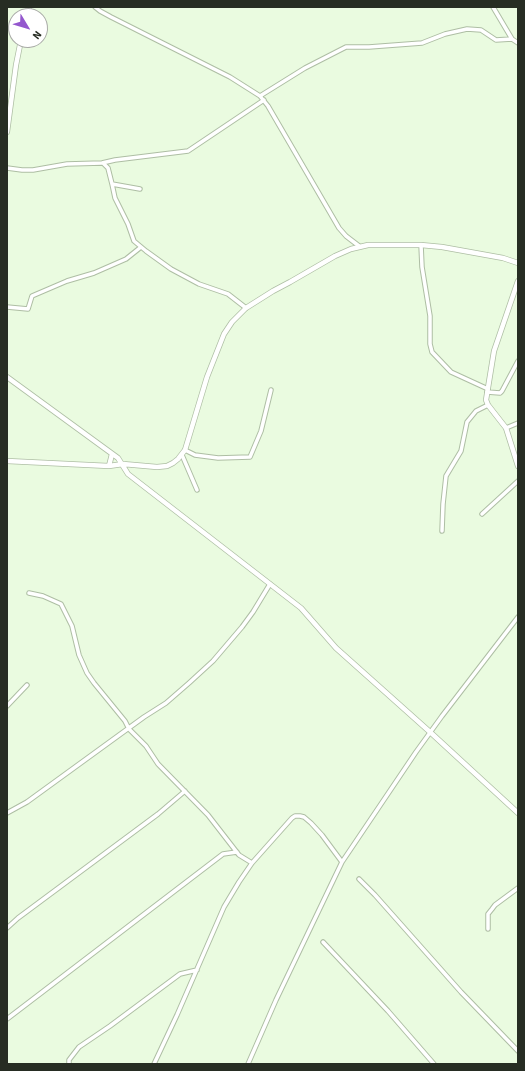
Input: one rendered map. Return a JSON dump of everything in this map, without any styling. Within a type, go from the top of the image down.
[{"type":"street","points":[[95,7],[111,17],[230,77],[260,96],[264,100],[339,228],[346,236],[359,246]]},
{"type":"street","points":[[493,7],[512,38],[518,43]]},
{"type":"street","points":[[260,96],[305,68],[346,47],[369,48],[422,42],[445,34],[467,29],[481,30],[496,40],[512,38]]},
{"type":"street","points":[[7,132],[19,48]]},
{"type":"street","points":[[7,168],[22,170],[67,164],[103,163],[115,160],[188,151],[264,100]]},
{"type":"street","points":[[103,163],[108,168],[115,198],[128,224],[134,241],[171,269],[199,284],[228,294],[246,308]]},
{"type":"street","points":[[112,184],[140,189]]},
{"type":"street","points":[[421,245],[422,267],[430,316],[430,339],[432,352],[452,372],[488,391],[500,393],[518,361]]},
{"type":"street","points":[[7,461],[109,466],[123,464],[157,467],[167,466],[178,459],[185,450],[207,377],[224,334],[232,322],[246,308],[335,256],[359,246],[421,245],[442,247],[503,258],[518,263]]},
{"type":"street","points":[[7,307],[28,309],[32,296],[67,281],[94,273],[126,259],[141,247]]},
{"type":"street","points":[[518,281],[494,351],[486,400],[488,405],[506,428],[518,466]]},
{"type":"street","points":[[7,377],[118,458],[128,474],[301,608],[336,648],[518,813]]},
{"type":"street","points":[[185,450],[195,455],[218,458],[250,457],[261,431],[271,390]]},
{"type":"street","points":[[442,531],[446,476],[460,451],[467,422],[476,411],[488,405]]},
{"type":"street","points":[[506,428],[518,423]]},
{"type":"street","points":[[109,466],[112,454]]},
{"type":"street","points":[[182,455],[198,490]]},
{"type":"street","points":[[482,514],[518,480]]},
{"type":"street","points":[[7,813],[27,802],[166,702],[213,661],[253,612],[270,584]]},
{"type":"street","points":[[29,593],[43,596],[61,604],[72,626],[79,655],[87,672],[125,721],[129,729],[146,746],[158,764],[208,815],[239,855],[252,863]]},
{"type":"street","points":[[248,1064],[276,1000],[342,862],[430,732],[518,617]]},
{"type":"street","points":[[7,706],[27,685]]},
{"type":"street","points":[[7,928],[18,918],[158,814],[184,791]]},
{"type":"street","points":[[154,1064],[177,1016],[224,907],[252,863],[292,818],[295,816],[304,817],[311,823],[342,862]]},
{"type":"street","points":[[7,1019],[223,854],[237,852]]},
{"type":"street","points":[[359,879],[461,992],[518,1051]]},
{"type":"street","points":[[488,929],[488,914],[495,905],[518,888]]},
{"type":"street","points":[[323,942],[434,1064]]},
{"type":"street","points":[[69,1064],[69,1060],[79,1047],[180,974],[197,970]]}]
